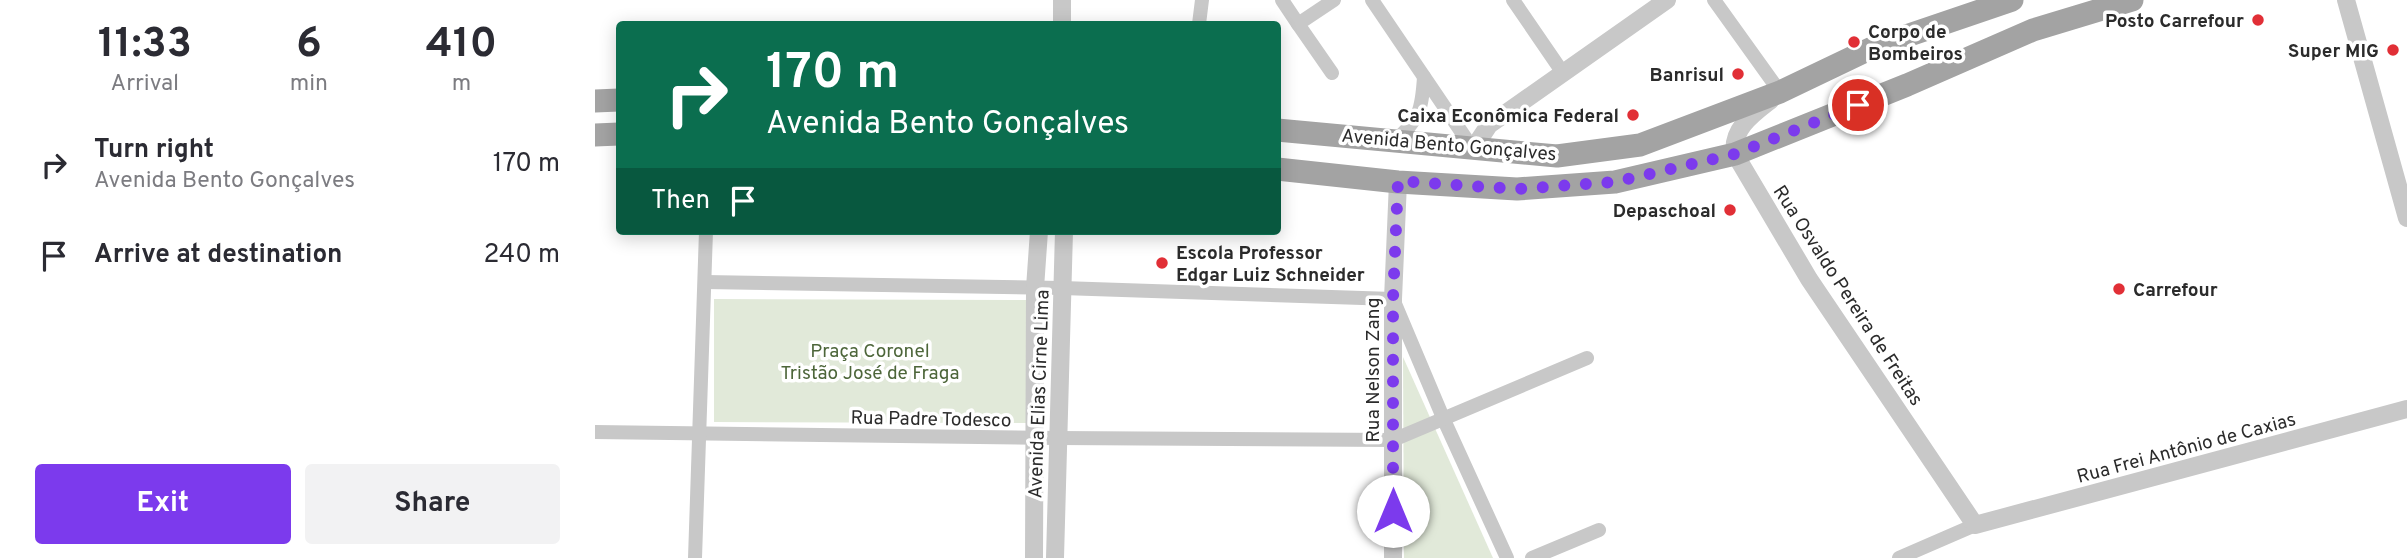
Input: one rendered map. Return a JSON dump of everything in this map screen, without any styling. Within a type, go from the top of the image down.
[{"type":"main road","name":"Avenida Bento Gonçalves","points":[[1281,130],[1556,156],[1640,145],[1780,92],[1874,47],[2012,0]]},
{"type":"main road","name":"Avenida Bento Gonçalves","points":[[1281,169],[1517,189],[1615,182],[1735,154],[1907,85],[2033,30],[2132,0]]},
{"type":"main road","points":[[595,101],[616,100]]},
{"type":"main road","points":[[595,135],[616,134]]},
{"type":"street","points":[[1061,21],[1062,0]]},
{"type":"street","points":[[1199,21],[1202,0]]},
{"type":"street","points":[[1282,0],[1332,73]]},
{"type":"street","points":[[1298,24],[1334,0]]},
{"type":"street","points":[[1372,0],[1473,149],[1489,125],[1667,0]]},
{"type":"street","points":[[1513,0],[1563,73]]},
{"type":"street","points":[[1714,0],[1780,92],[1741,127],[1735,138],[1735,154]]},
{"type":"street","points":[[2346,0],[2407,218]]},
{"type":"street","points":[[1394,141],[1411,127],[1422,101],[1424,77]]},
{"type":"street","name":"Rua Osvaldo Pereira de Freitas","points":[[1735,154],[1809,279],[1975,525]]},
{"type":"street","name":"Rua Nelson Zang","points":[[1393,558],[1393,299],[1398,181]]},
{"type":"street","points":[[695,558],[706,235]]},
{"type":"street","name":"Avenida Elias Cirne Lima","points":[[1034,558],[1035,288],[1039,235]]},
{"type":"street","name":"Avenida Elias Cirne Lima","points":[[1055,558],[1063,235]]},
{"type":"street","points":[[705,282],[1062,288],[1393,299],[1507,558]]},
{"type":"street","points":[[1393,440],[1587,358]]},
{"type":"street","name":"Rua Frei Antônio de Caxias","points":[[1975,525],[2407,409]]},
{"type":"street","name":"Rua Padre Todesco","points":[[595,432],[1393,440]]},
{"type":"street","points":[[1899,558],[1975,525]]},
{"type":"street","points":[[1532,558],[1599,530]]},
{"type":"green space","name":"Praça Coronel Tristão José de Fraga","points":[[714,299],[1027,300],[1026,423],[714,422]]},
{"type":"green space","points":[[1403,357],[1493,558],[1404,558]]},
{"type":"place","name":"Posto Carrefour","points":[[2258,20]]},
{"type":"place","name":"Corpo de Bombeiros","points":[[1854,42]]},
{"type":"place","name":"Super MIG","points":[[2393,50]]},
{"type":"place","name":"Banrisul","points":[[1738,74]]},
{"type":"place","name":"Caixa Econômica Federal","points":[[1633,115]]},
{"type":"place","name":"Depaschoal","points":[[1730,210]]},
{"type":"place","name":"Escola Professor Edgar Luiz Schneider","points":[[1162,263]]},
{"type":"place","name":"Carrefour","points":[[2119,289]]},
{"type":"route","points":[[1393,511],[1393,299],[1398,181],[1517,189],[1615,182],[1735,154],[1858,105]]}]
